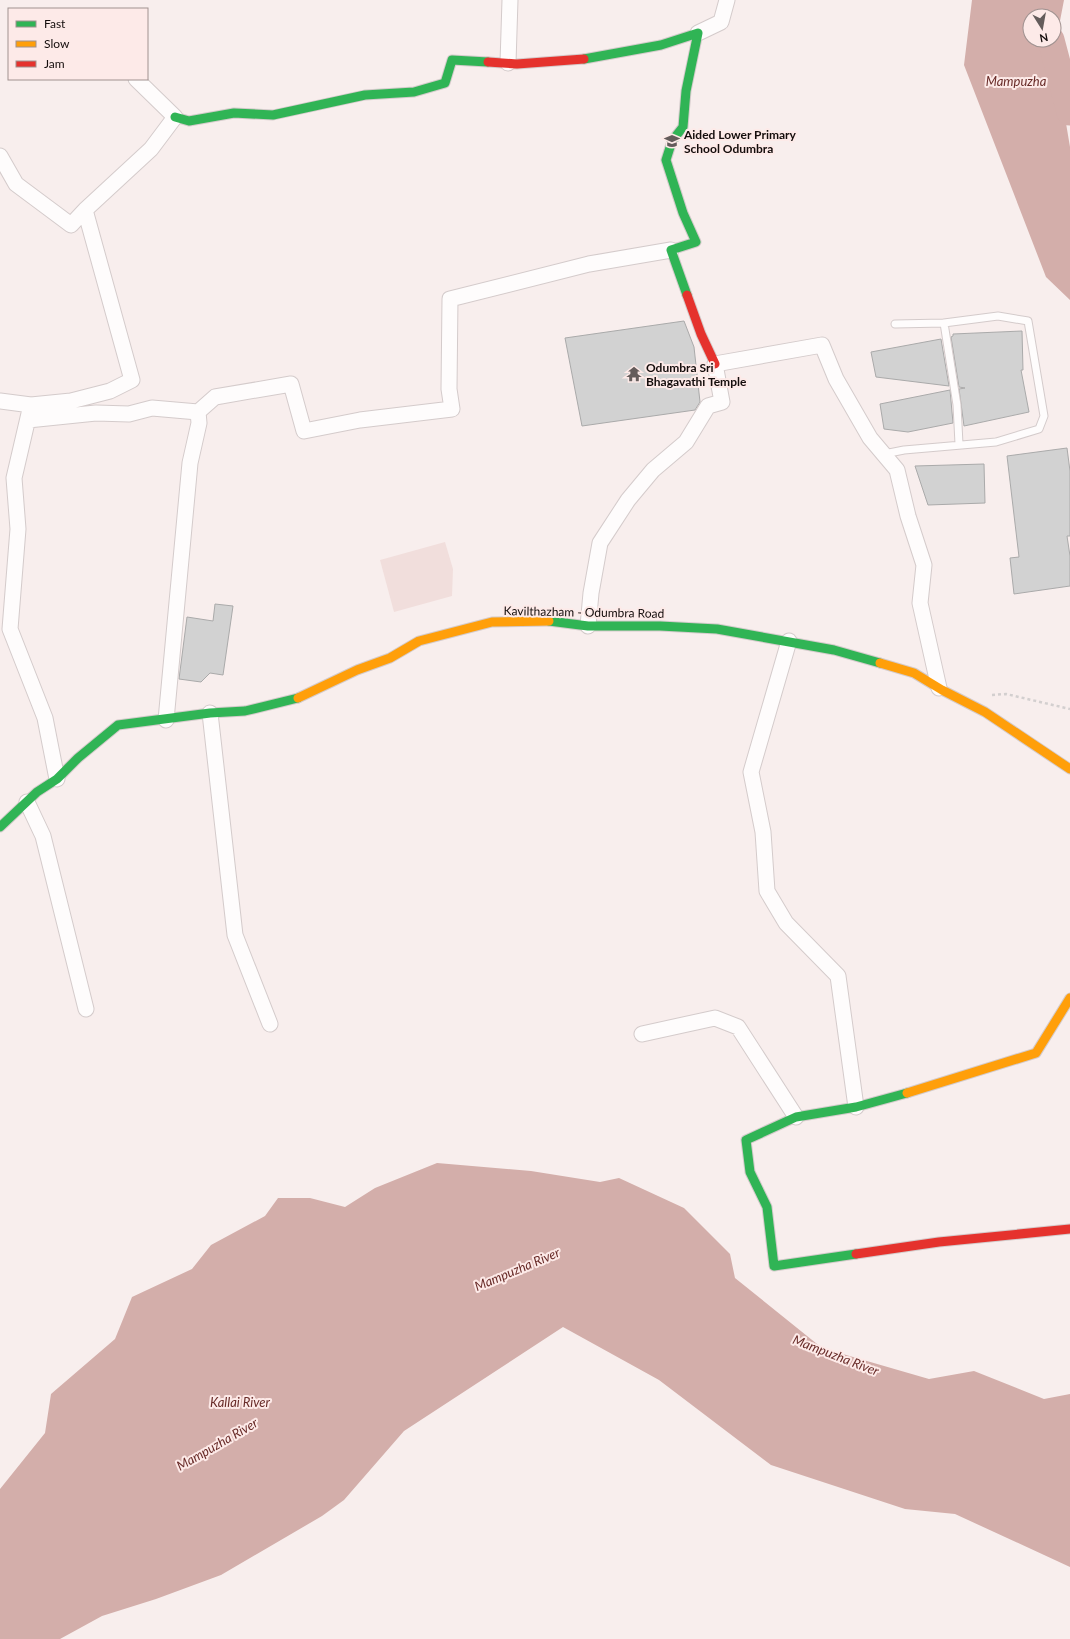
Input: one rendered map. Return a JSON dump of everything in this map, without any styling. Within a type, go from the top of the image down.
[{"type":"street","points":[[508,63],[510,0]]},
{"type":"street","points":[[137,80],[175,117],[189,122],[234,113],[273,116],[365,95],[414,92],[445,83],[452,60],[540,63],[585,59],[661,45],[698,33],[721,22],[727,0]]},
{"type":"street","points":[[0,401],[29,413],[128,414],[152,408],[198,412],[214,397],[291,384],[304,431],[360,420],[452,409],[449,389],[450,299],[590,264],[681,248],[696,242],[683,213],[666,160],[672,141],[683,127],[683,107],[688,74],[698,33]]},
{"type":"street","points":[[0,156],[16,184],[71,225],[84,210],[151,149],[175,117]]},
{"type":"street","points":[[29,413],[110,391],[132,380],[84,210]]},
{"type":"street","points":[[588,626],[591,593],[600,543],[628,500],[652,470],[686,442],[708,406],[722,402],[715,364],[700,334],[671,250]]},
{"type":"street","points":[[715,364],[822,345],[836,379],[870,438],[897,470],[908,516],[924,565],[920,603],[938,688]]},
{"type":"street","points":[[166,720],[190,463],[199,423],[198,412]]},
{"type":"street","points":[[29,413],[14,478],[18,529],[10,629],[45,718],[57,779]]},
{"type":"street","name":"Kavilthazham - Odumbra Road","points":[[0,827],[37,792],[57,779],[78,758],[118,725],[166,720],[210,713],[245,711],[295,699],[357,670],[390,658],[419,641],[492,622],[555,621],[588,626],[652,626],[718,629],[834,650],[914,673],[938,688],[985,712],[1070,769]]},
{"type":"street","points":[[789,641],[751,772],[763,832],[767,891],[786,923],[838,976],[856,1107]]},
{"type":"street","points":[[210,713],[235,935],[270,1024]]},
{"type":"street","points":[[27,802],[43,836],[86,1009]]},
{"type":"street","points":[[1070,999],[1036,1052],[909,1093],[856,1107],[796,1117],[746,1140],[750,1172],[767,1207],[774,1266],[939,1242],[1070,1229]]},
{"type":"street","points":[[642,1034],[715,1018],[738,1027],[796,1117]]},
{"type":"lane","points":[[884,454],[904,450],[959,444],[996,442],[1038,429],[1044,416],[1028,321],[998,316],[944,322],[895,324]]},
{"type":"lane","points":[[944,322],[957,405],[959,444]]},
{"type":"path","points":[[991,695],[1006,694],[1070,709]]},
{"type":"shaded area","points":[[445,542],[453,569],[452,596],[394,612],[380,560]]},
{"type":"water","name":"Mampuzha","points":[[972,0],[1064,0],[1062,10],[1062,8],[1022,8],[1022,48],[1055,48],[1054,52],[1070,147],[1070,300],[1046,277],[964,65]]},
{"type":"water","name":"Kallai River","points":[[437,1163],[531,1171],[600,1182],[619,1178],[684,1208],[730,1254],[735,1278],[822,1348],[929,1379],[974,1371],[1044,1399],[1070,1394],[1070,1567],[955,1514],[905,1509],[771,1465],[659,1380],[563,1327],[404,1431],[344,1500],[322,1516],[221,1575],[156,1599],[102,1616],[60,1639],[0,1639],[0,1489],[45,1433],[51,1394],[115,1339],[132,1297],[192,1269],[211,1245],[265,1216],[278,1198],[310,1198],[345,1207],[375,1188]]},
{"type":"building","name":"Odumbra Sri Bhagavathi Temple","points":[[684,321],[694,347],[700,402],[695,410],[582,426],[565,338]]},
{"type":"building","points":[[1022,331],[1023,370],[1021,370],[1029,412],[964,426],[959,389],[965,388],[959,387],[951,337],[953,334]]},
{"type":"building","points":[[941,339],[949,386],[876,377],[871,352]]},
{"type":"building","points":[[950,390],[953,423],[908,432],[884,429],[880,404]]},
{"type":"building","points":[[1067,448],[1070,471],[1070,536],[1067,536],[1070,556],[1070,586],[1014,594],[1010,558],[1019,557],[1007,456]]},
{"type":"building","points":[[984,464],[985,503],[928,505],[915,466]]},
{"type":"building","points":[[215,604],[233,606],[223,675],[210,673],[201,682],[179,679],[187,617],[213,621]]},
{"type":"waterway","points":[[1053,48],[1070,112]]},
{"type":"traffic: fast","points":[[584,59],[661,45],[698,33],[686,91],[683,127],[672,141],[666,160],[683,213],[696,242],[671,250],[687,295]]},
{"type":"traffic: fast","points":[[175,117],[189,121],[234,113],[273,115],[365,95],[414,92],[445,83],[452,60],[488,62]]},
{"type":"traffic: fast","points":[[549,621],[588,626],[660,626],[717,629],[834,650],[880,663]]},
{"type":"traffic: fast","points":[[0,827],[37,792],[57,779],[78,758],[118,725],[210,713],[245,711],[298,698]]},
{"type":"traffic: fast","points":[[856,1254],[774,1266],[767,1207],[750,1172],[746,1140],[796,1117],[856,1107],[907,1093]]},
{"type":"traffic: slow","points":[[298,698],[357,670],[390,658],[419,641],[492,622],[549,621]]},
{"type":"traffic: slow","points":[[880,663],[914,673],[942,690],[985,712],[1070,769]]},
{"type":"traffic: slow","points":[[907,1093],[1036,1053],[1070,998]]},
{"type":"traffic: jam","points":[[488,62],[517,64],[584,59]]},
{"type":"traffic: jam","points":[[687,295],[701,334],[715,364]]},
{"type":"traffic: jam","points":[[856,1254],[939,1242],[1070,1229]]},
{"type":"place","name":"Aided Lower Primary School Odumbra","points":[[672,141]]},
{"type":"place","name":"Odumbra Sri Bhagavathi Temple","points":[[634,374]]},
{"type":"water label","name":"Mampuzha River","points":[[517,1269]]},
{"type":"water label","name":"Mampuzha River","points":[[836,1355]]},
{"type":"water label","name":"Mampuzha River","points":[[217,1444]]}]
